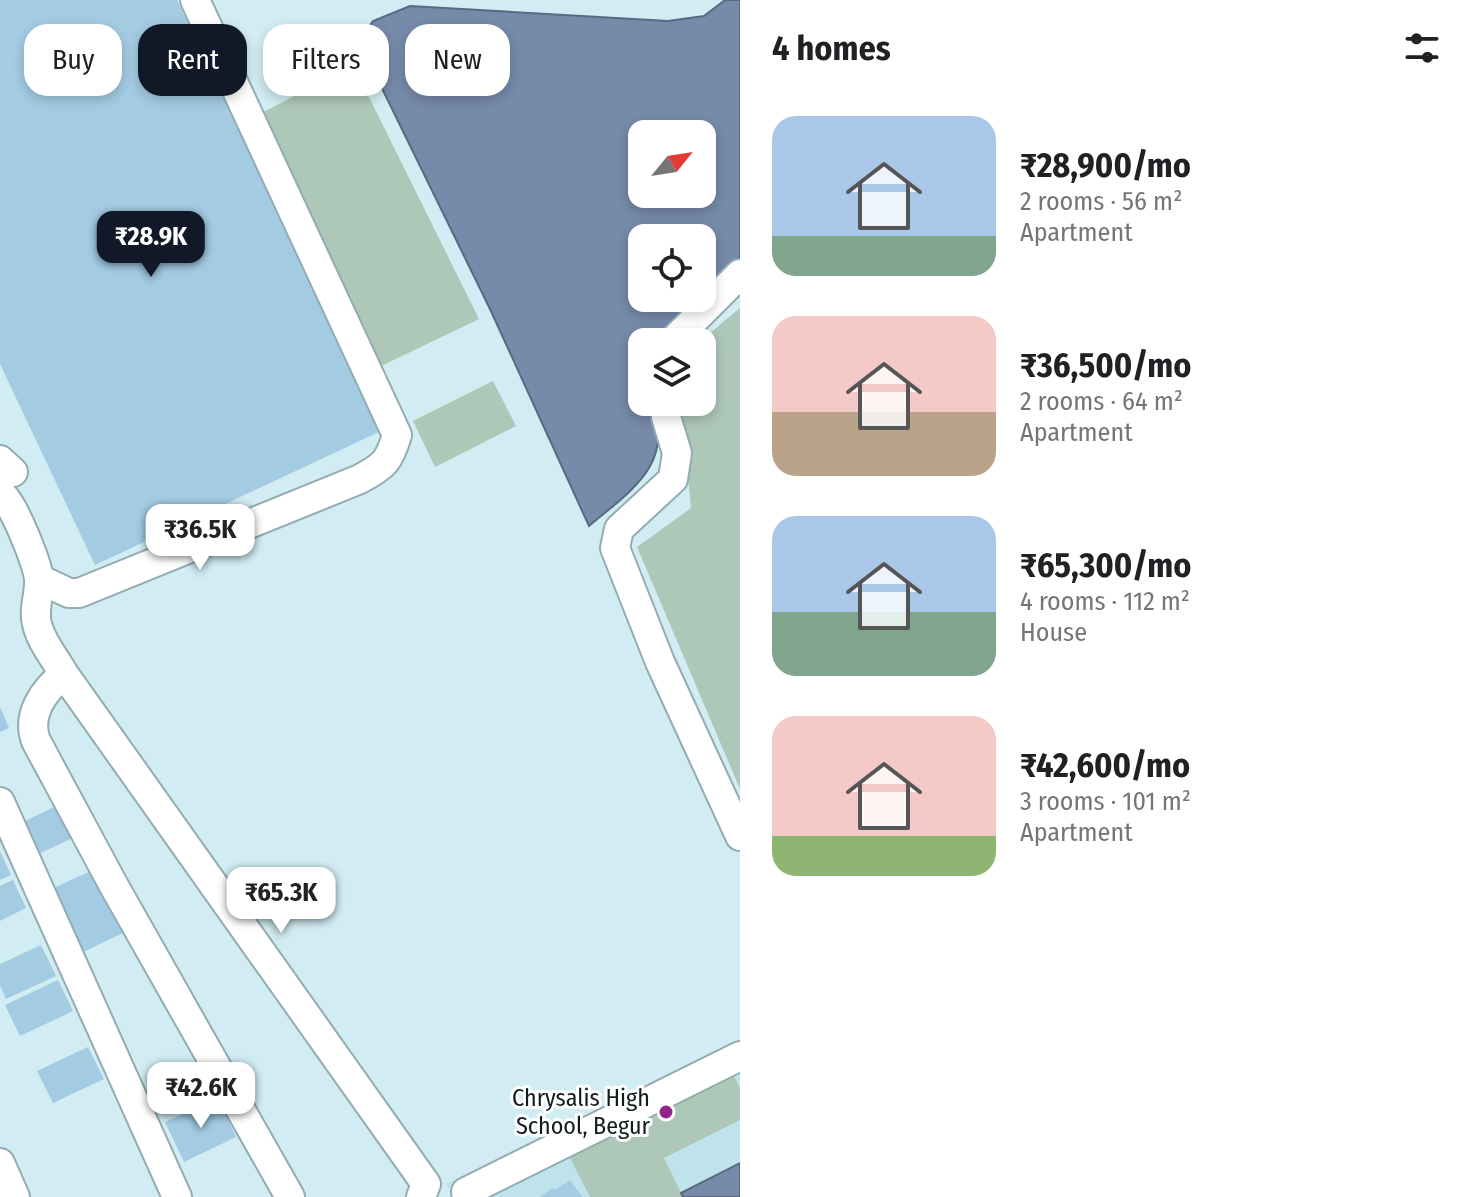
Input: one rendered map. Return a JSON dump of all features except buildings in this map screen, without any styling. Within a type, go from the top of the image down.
[{"type":"street","points":[[39,579],[69,593],[79,593],[360,479],[384,466],[397,435],[195,0]]},
{"type":"street","points":[[686,328],[740,274]]},
{"type":"street","points":[[666,416],[677,453],[673,479],[619,529],[615,548],[660,662],[740,836]]},
{"type":"street","points":[[4,475],[6,497],[21,527],[39,579],[36,622],[45,643],[426,1184],[421,1197]]},
{"type":"street","points":[[64,674],[49,686],[36,710],[31,728],[36,741],[114,886],[290,1197]]},
{"type":"street","points":[[0,802],[177,1197]]},
{"type":"street","points":[[470,1197],[466,1192],[739,1059]]},
{"type":"street","points":[[0,1163],[15,1197]]},
{"type":"shaded area","points":[[725,0],[740,0],[740,257],[716,282],[716,224],[628,224],[628,312],[687,312],[671,328],[628,328],[628,416],[654,416],[658,442],[654,459],[645,474],[589,526],[490,309],[386,96],[389,96],[389,24],[371,24],[410,6],[668,21],[704,16]]},
{"type":"shaded area","name":"Chrysalis High School, Begur","points":[[740,1041],[740,1197],[455,1197],[446,1184]]},
{"type":"shaded area","points":[[740,1163],[740,1197],[683,1197],[681,1193]]},
{"type":"green space","points":[[294,96],[368,96],[479,319],[375,369],[258,115]]},
{"type":"green space","points":[[740,308],[740,789],[637,547],[691,508],[682,416],[716,416],[716,328]]},
{"type":"green space","points":[[493,381],[516,426],[435,467],[413,421]]},
{"type":"green space","points":[[732,1072],[740,1088],[740,1120],[664,1158],[683,1197],[590,1197],[568,1154]]},
{"type":"place","name":"Chrysalis High School, Begur","points":[[666,1112]]}]
